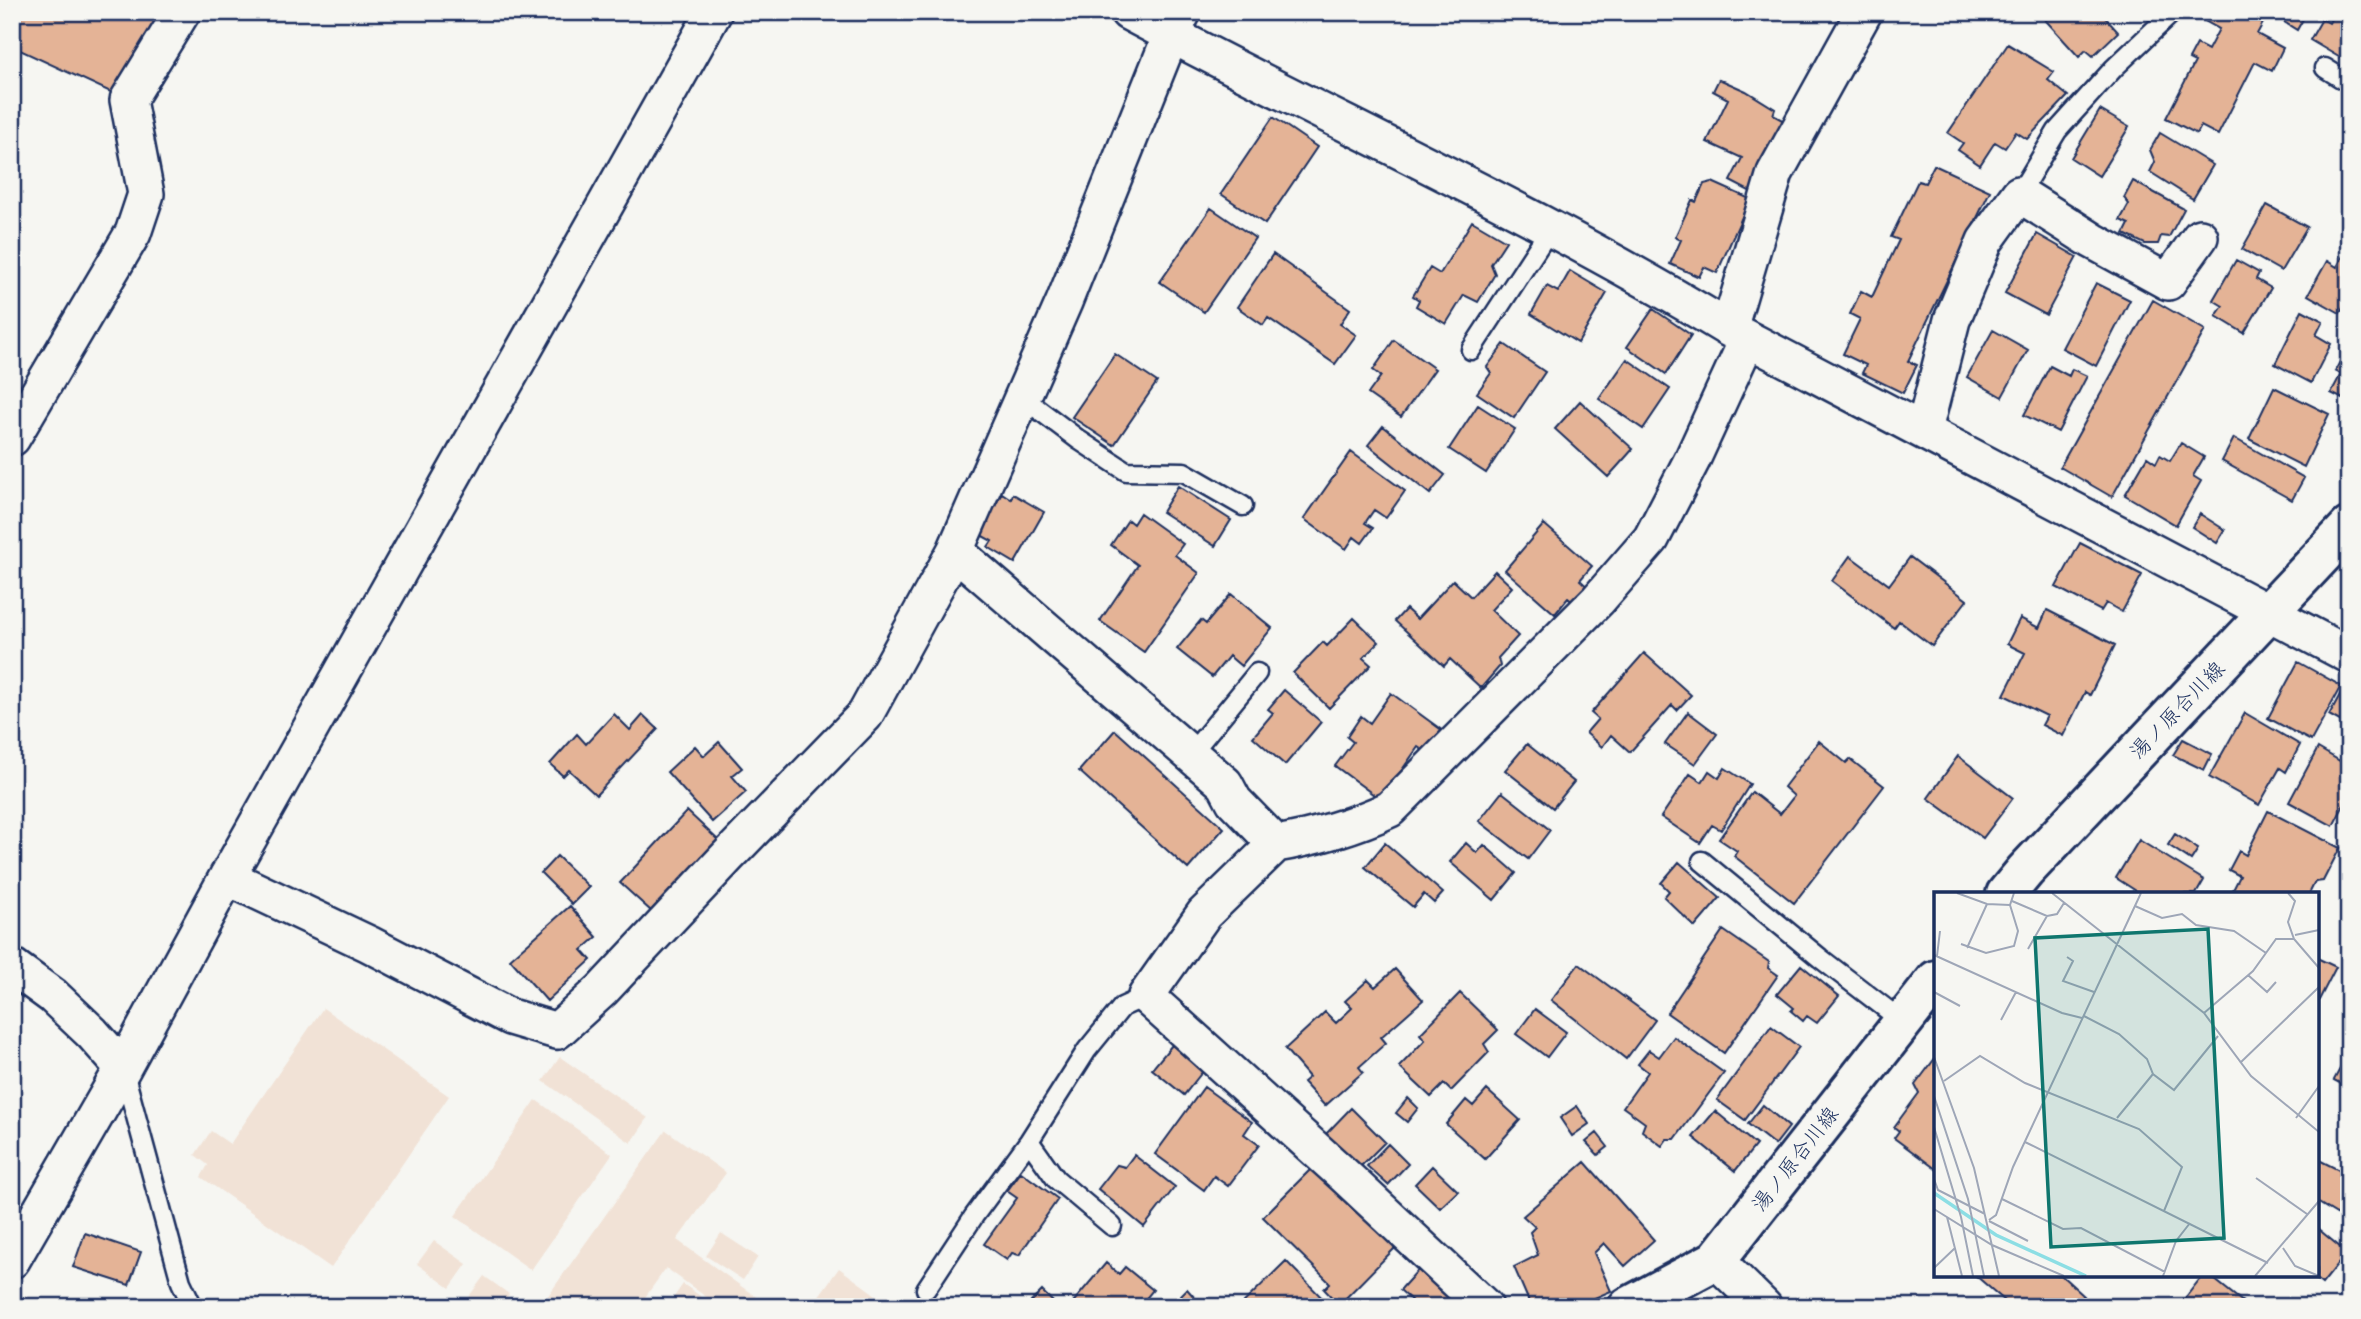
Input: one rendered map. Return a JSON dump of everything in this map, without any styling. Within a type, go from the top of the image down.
[{"type":"main road","name":"湯ノ原合川線","points":[[2008,892],[2025,870],[2349,527]]},
{"type":"main road","name":"湯ノ原合川線","points":[[1629,1307],[1716,1260],[1934,982]]},
{"type":"street","points":[[12,438],[133,233],[146,194],[128,100],[182,12]]},
{"type":"street","points":[[12,1260],[123,1068],[227,877],[713,12]]},
{"type":"street","points":[[1128,12],[1177,24],[1415,157],[1676,297],[1736,338],[1924,430],[2349,655]]},
{"type":"street","points":[[1485,1307],[1146,996],[1204,914],[1276,844],[1373,817],[1390,809],[1598,600],[1651,539],[1692,460],[1736,338],[1775,173],[1864,12]]},
{"type":"street","points":[[227,877],[369,944],[510,1017],[557,1031],[602,990],[864,715],[955,551],[1064,302],[1177,24]]},
{"type":"street","points":[[1924,430],[1952,320],[1985,241],[2019,194],[2093,241],[2168,282],[2200,237]]},
{"type":"street","points":[[955,551],[1225,784],[1234,801],[1276,844]]},
{"type":"street","points":[[12,966],[53,996],[92,1033],[123,1068]]},
{"type":"street","points":[[1716,1260],[1764,1307]]},
{"type":"lane","points":[[2019,194],[2057,131],[2114,68],[2172,12]]},
{"type":"lane","points":[[2325,68],[2349,83]]},
{"type":"lane","points":[[1471,350],[1550,229]]},
{"type":"lane","points":[[1022,397],[1126,471],[1184,472],[1243,506]]},
{"type":"lane","points":[[1189,755],[1257,673]]},
{"type":"lane","points":[[1702,861],[1902,1021]]},
{"type":"lane","points":[[926,1289],[974,1216],[1029,1142],[1087,1050],[1122,1007],[1146,996]]},
{"type":"lane","points":[[123,1068],[181,1282],[193,1307]]},
{"type":"lane","points":[[1029,1142],[1056,1178],[1112,1226]]},
{"type":"shaded area","points":[[323,1008],[449,1096],[331,1268],[201,1177],[208,1165],[195,1155],[211,1131],[230,1144]]},
{"type":"shaded area","points":[[560,1057],[648,1118],[631,1143],[543,1081]]},
{"type":"shaded area","points":[[536,1100],[612,1154],[531,1270],[455,1216]]},
{"type":"shaded area","points":[[666,1130],[726,1173],[677,1240],[770,1307],[720,1307],[666,1268],[638,1307],[540,1307]]},
{"type":"shaded area","points":[[721,1233],[758,1257],[743,1280],[706,1256]]},
{"type":"shaded area","points":[[434,1241],[467,1264],[450,1288],[417,1264]]},
{"type":"shaded area","points":[[839,1268],[887,1303],[884,1307],[811,1307]]},
{"type":"shaded area","points":[[484,1276],[509,1294],[500,1307],[477,1307],[467,1299]]},
{"type":"shaded area","points":[[683,1284],[716,1307],[667,1307]]},
{"type":"building","points":[[12,12],[163,12],[117,95],[18,49],[12,61]]},
{"type":"building","points":[[2038,12],[2100,12],[2118,32],[2093,56],[2086,50],[2079,57]]},
{"type":"building","points":[[2207,12],[2242,12],[2263,23],[2257,34],[2283,48],[2272,71],[2255,62],[2218,135],[2201,126],[2197,134],[2166,118],[2195,62],[2189,59],[2197,44],[2208,50],[2219,29],[2203,20]]},
{"type":"building","points":[[2268,12],[2307,12],[2297,30]]},
{"type":"building","points":[[2335,12],[2349,12],[2349,63],[2310,40],[2322,19],[2329,23]]},
{"type":"building","points":[[2008,44],[2054,72],[2048,80],[2068,96],[2027,139],[2016,132],[2005,148],[1995,142],[1980,165],[1958,150],[1963,143],[1948,133]]},
{"type":"building","points":[[1719,79],[1746,91],[1775,109],[1773,115],[1786,122],[1751,192],[1730,181],[1742,158],[1707,142],[1728,99],[1713,91]]},
{"type":"building","points":[[2100,110],[2129,127],[2099,176],[2071,158]]},
{"type":"building","points":[[1273,117],[1317,147],[1265,224],[1221,194]]},
{"type":"building","points":[[2160,133],[2213,165],[2193,199],[2150,172],[2155,162],[2150,150]]},
{"type":"building","points":[[1934,165],[1990,191],[1908,361],[1917,365],[1903,393],[1862,373],[1866,365],[1843,354],[1860,319],[1850,314],[1861,291],[1872,297],[1899,240],[1891,237],[1918,181],[1925,183]]},
{"type":"building","points":[[2133,181],[2184,209],[2169,237],[2161,236],[2158,244],[2145,244],[2124,234],[2129,224],[2120,220],[2129,204],[2124,198]]},
{"type":"building","points":[[1712,182],[1750,199],[1717,273],[1704,267],[1699,277],[1670,264],[1681,240],[1675,237],[1692,200],[1696,202],[1704,184]]},
{"type":"building","points":[[2267,205],[2307,227],[2281,271],[2242,249]]},
{"type":"building","points":[[1211,208],[1255,238],[1204,312],[1160,282]]},
{"type":"building","points":[[1472,221],[1506,241],[1491,264],[1495,274],[1478,302],[1464,295],[1446,324],[1416,306],[1419,300],[1413,296],[1430,268],[1440,274]]},
{"type":"building","points":[[2037,234],[2077,257],[2046,315],[2005,293]]},
{"type":"building","points":[[1273,254],[1350,309],[1340,324],[1356,335],[1335,364],[1268,318],[1263,325],[1237,307]]},
{"type":"building","points":[[2343,256],[2349,260],[2349,298],[2340,313],[2308,295],[2327,261],[2337,267]]},
{"type":"building","points":[[2236,260],[2259,273],[2256,279],[2271,288],[2244,333],[2216,316],[2223,306],[2213,300]]},
{"type":"building","points":[[1570,271],[1607,293],[1578,343],[1531,314],[1547,286],[1558,292]]},
{"type":"building","points":[[2096,283],[2130,300],[2096,366],[2062,348]]},
{"type":"building","points":[[2153,300],[2205,330],[2112,497],[2060,467]]},
{"type":"building","points":[[1653,309],[1691,335],[1666,374],[1627,347]]},
{"type":"building","points":[[2302,310],[2323,321],[2316,335],[2331,344],[2311,383],[2275,364]]},
{"type":"building","points":[[1993,330],[2028,350],[2002,397],[1967,377]]},
{"type":"building","points":[[1394,340],[1435,369],[1401,417],[1368,394],[1381,376],[1373,370]]},
{"type":"building","points":[[1504,344],[1545,372],[1514,418],[1477,393],[1491,373],[1487,367]]},
{"type":"building","points":[[2346,350],[2349,352],[2349,402],[2331,393],[2341,374],[2335,371]]},
{"type":"building","points":[[1115,354],[1157,382],[1114,445],[1072,417]]},
{"type":"building","points":[[1627,359],[1670,389],[1643,429],[1599,399]]},
{"type":"building","points":[[2050,366],[2069,376],[2072,369],[2087,376],[2058,432],[2024,415]]},
{"type":"building","points":[[2274,387],[2329,414],[2304,467],[2249,439]]},
{"type":"building","points":[[1580,401],[1633,449],[1608,477],[1555,429]]},
{"type":"building","points":[[1478,405],[1515,429],[1486,473],[1449,449]]},
{"type":"building","points":[[1383,426],[1445,475],[1430,494],[1368,445]]},
{"type":"building","points":[[2234,438],[2304,478],[2292,500],[2222,461]]},
{"type":"building","points":[[2181,443],[2204,457],[2193,476],[2201,481],[2176,525],[2125,495],[2147,457],[2156,463],[2160,455],[2170,461]]},
{"type":"building","points":[[1351,452],[1405,491],[1386,518],[1374,510],[1365,523],[1373,528],[1362,543],[1354,537],[1346,549],[1304,519]]},
{"type":"building","points":[[1178,486],[1231,520],[1215,546],[1162,512]]},
{"type":"building","points":[[1002,493],[1011,499],[1013,494],[1044,512],[1015,563],[988,547],[992,541],[979,534]]},
{"type":"building","points":[[1140,513],[1183,544],[1175,555],[1199,573],[1144,652],[1100,621],[1138,565],[1111,545],[1128,520],[1133,524]]},
{"type":"building","points":[[2200,514],[2225,530],[2217,543],[2192,527]]},
{"type":"building","points":[[1544,524],[1592,566],[1580,580],[1592,591],[1578,607],[1568,598],[1555,614],[1505,570]]},
{"type":"building","points":[[2080,543],[2142,575],[2122,612],[2106,603],[2101,611],[2056,587]]},
{"type":"building","points":[[1850,556],[1889,585],[1910,557],[1967,600],[1932,646],[1899,621],[1894,628],[1832,581]]},
{"type":"building","points":[[1495,571],[1512,587],[1491,610],[1518,636],[1498,658],[1500,666],[1481,688],[1450,659],[1444,666],[1395,621],[1406,609],[1417,619],[1453,580],[1471,597]]},
{"type":"building","points":[[1231,594],[1272,628],[1241,666],[1229,656],[1212,677],[1177,649],[1201,620],[1206,624]]},
{"type":"building","points":[[2047,610],[2115,645],[2090,695],[2085,692],[2063,736],[2042,725],[2047,716],[2004,695],[2025,653],[2007,644],[2020,618],[2039,628]]},
{"type":"building","points":[[1354,618],[1379,642],[1363,658],[1371,665],[1329,708],[1293,673],[1323,642],[1327,646]]},
{"type":"building","points":[[1644,653],[1691,695],[1677,710],[1672,705],[1630,752],[1611,735],[1602,747],[1586,733],[1598,719],[1591,713]]},
{"type":"building","points":[[2298,662],[2341,686],[2311,741],[2268,718]]},
{"type":"building","points":[[2349,678],[2349,726],[2329,715]]},
{"type":"building","points":[[1284,690],[1321,722],[1285,765],[1253,737],[1273,713],[1268,709]]},
{"type":"building","points":[[1391,693],[1443,731],[1427,753],[1418,747],[1381,800],[1335,766],[1353,742],[1347,737],[1361,716],[1370,723]]},
{"type":"building","points":[[1688,712],[1717,734],[1695,764],[1665,744]]},
{"type":"building","points":[[2245,713],[2300,745],[2286,772],[2280,768],[2259,805],[2209,777]]},
{"type":"building","points":[[614,714],[630,730],[643,715],[658,729],[596,795],[569,770],[563,776],[550,764],[577,734],[586,744]]},
{"type":"building","points":[[1115,730],[1224,828],[1188,869],[1079,771]]},
{"type":"building","points":[[2183,739],[2212,754],[2204,770],[2173,755]]},
{"type":"building","points":[[1819,741],[1846,763],[1850,759],[1884,786],[1794,903],[1734,856],[1737,851],[1719,839],[1752,792],[1780,814],[1794,796],[1784,787]]},
{"type":"building","points":[[719,742],[742,768],[732,776],[746,792],[712,822],[667,772],[695,746],[704,756]]},
{"type":"building","points":[[1527,744],[1574,782],[1553,808],[1505,770]]},
{"type":"building","points":[[2318,748],[2340,761],[2346,749],[2349,751],[2349,803],[2346,801],[2333,826],[2289,802]]},
{"type":"building","points":[[1958,756],[2013,798],[1983,838],[1928,798]]},
{"type":"building","points":[[1725,768],[1750,784],[1721,830],[1712,825],[1700,843],[1661,817],[1690,774],[1702,782],[1709,771],[1719,778]]},
{"type":"building","points":[[1502,792],[1550,830],[1528,859],[1479,821]]},
{"type":"building","points":[[687,811],[718,840],[651,911],[620,883]]},
{"type":"building","points":[[2268,811],[2340,848],[2323,881],[2315,882],[2310,892],[2232,892],[2240,876],[2229,870],[2239,851],[2246,855]]},
{"type":"building","points":[[2175,834],[2198,849],[2191,860],[2168,845]]},
{"type":"building","points":[[2139,840],[2204,880],[2197,892],[2138,892],[2116,878]]},
{"type":"building","points":[[1385,843],[1443,893],[1434,903],[1424,894],[1413,907],[1365,867]]},
{"type":"building","points":[[1466,843],[1477,853],[1484,845],[1516,873],[1494,900],[1450,862]]},
{"type":"building","points":[[557,856],[589,887],[572,904],[541,873]]},
{"type":"building","points":[[1679,862],[1720,898],[1695,927],[1664,897],[1669,891],[1661,883]]},
{"type":"building","points":[[570,906],[597,937],[582,950],[591,960],[547,1001],[510,959]]},
{"type":"building","points":[[1723,930],[1769,962],[1768,968],[1778,975],[1724,1053],[1667,1013]]},
{"type":"building","points":[[2319,959],[2336,967],[2319,1000]]},
{"type":"building","points":[[1579,964],[1655,1020],[1626,1059],[1551,1000]]},
{"type":"building","points":[[1801,965],[1839,996],[1817,1023],[1807,1016],[1803,1021],[1791,1011],[1794,1008],[1777,994]]},
{"type":"building","points":[[1395,969],[1423,1000],[1381,1037],[1386,1043],[1359,1067],[1363,1072],[1325,1106],[1303,1082],[1309,1077],[1285,1049],[1325,1012],[1336,1023],[1352,1008],[1345,1001],[1368,980],[1375,987]]},
{"type":"building","points":[[1460,993],[1498,1030],[1484,1044],[1489,1052],[1451,1091],[1444,1084],[1431,1097],[1399,1067],[1425,1040],[1420,1034]]},
{"type":"building","points":[[1535,1009],[1566,1032],[1547,1057],[1516,1034]]},
{"type":"building","points":[[1771,1026],[1799,1047],[1745,1120],[1717,1100]]},
{"type":"building","points":[[1674,1037],[1724,1073],[1675,1139],[1667,1139],[1662,1146],[1642,1131],[1645,1123],[1623,1107],[1648,1072],[1638,1064],[1649,1050],[1659,1057]]},
{"type":"building","points":[[1172,1045],[1203,1071],[1184,1095],[1152,1069]]},
{"type":"building","points":[[2349,1052],[2349,1088],[2334,1080]]},
{"type":"building","points":[[1934,1060],[1934,1168],[1894,1138],[1899,1131],[1894,1127],[1919,1093],[1915,1085]]},
{"type":"building","points":[[1204,1087],[1252,1122],[1244,1134],[1259,1145],[1228,1186],[1214,1176],[1204,1190],[1155,1154]]},
{"type":"building","points":[[1487,1090],[1520,1120],[1485,1159],[1446,1124],[1466,1100],[1473,1106]]},
{"type":"building","points":[[1408,1098],[1418,1108],[1407,1122],[1396,1113]]},
{"type":"building","points":[[1763,1105],[1789,1127],[1775,1145],[1748,1124]]},
{"type":"building","points":[[1577,1106],[1589,1124],[1572,1136],[1560,1118]]},
{"type":"building","points":[[1351,1108],[1385,1142],[1358,1169],[1324,1136]]},
{"type":"building","points":[[1715,1111],[1756,1145],[1735,1171],[1693,1137]]},
{"type":"building","points":[[1597,1133],[1608,1147],[1598,1155],[1586,1142]]},
{"type":"building","points":[[1388,1144],[1408,1164],[1388,1185],[1367,1166]]},
{"type":"building","points":[[1134,1155],[1175,1187],[1144,1227],[1098,1189],[1117,1165],[1125,1167]]},
{"type":"building","points":[[2319,1160],[2349,1175],[2349,1200],[2340,1216],[2319,1203]]},
{"type":"building","points":[[1585,1162],[1654,1240],[1625,1266],[1604,1243],[1594,1253],[1611,1291],[1574,1307],[1526,1307],[1530,1304],[1514,1267],[1538,1255],[1530,1232],[1535,1227],[1523,1216]]},
{"type":"building","points":[[1314,1166],[1396,1247],[1339,1305],[1324,1289],[1330,1283],[1263,1217]]},
{"type":"building","points":[[1432,1166],[1458,1191],[1440,1208],[1415,1184]]},
{"type":"building","points":[[1021,1172],[1058,1199],[1019,1255],[1012,1253],[1007,1260],[984,1244],[1017,1198],[1007,1191]]},
{"type":"building","points":[[2319,1230],[2347,1253],[2322,1284],[2313,1277],[2319,1277]]},
{"type":"building","points":[[85,1233],[141,1252],[129,1285],[73,1267]]},
{"type":"building","points":[[1286,1261],[1331,1307],[1239,1307]]},
{"type":"building","points":[[1106,1263],[1119,1274],[1125,1267],[1153,1290],[1139,1307],[1069,1307]]},
{"type":"building","points":[[1418,1270],[1459,1307],[1405,1307],[1411,1300],[1400,1290]]},
{"type":"building","points":[[1977,1277],[2063,1277],[2084,1296],[2072,1307],[2012,1307]]},
{"type":"building","points":[[2201,1277],[2212,1277],[2249,1307],[2188,1307],[2182,1302]]},
{"type":"building","points":[[1187,1289],[1203,1307],[1190,1307],[1180,1296]]},
{"type":"building","points":[[1042,1291],[1058,1307],[1026,1307]]}]
